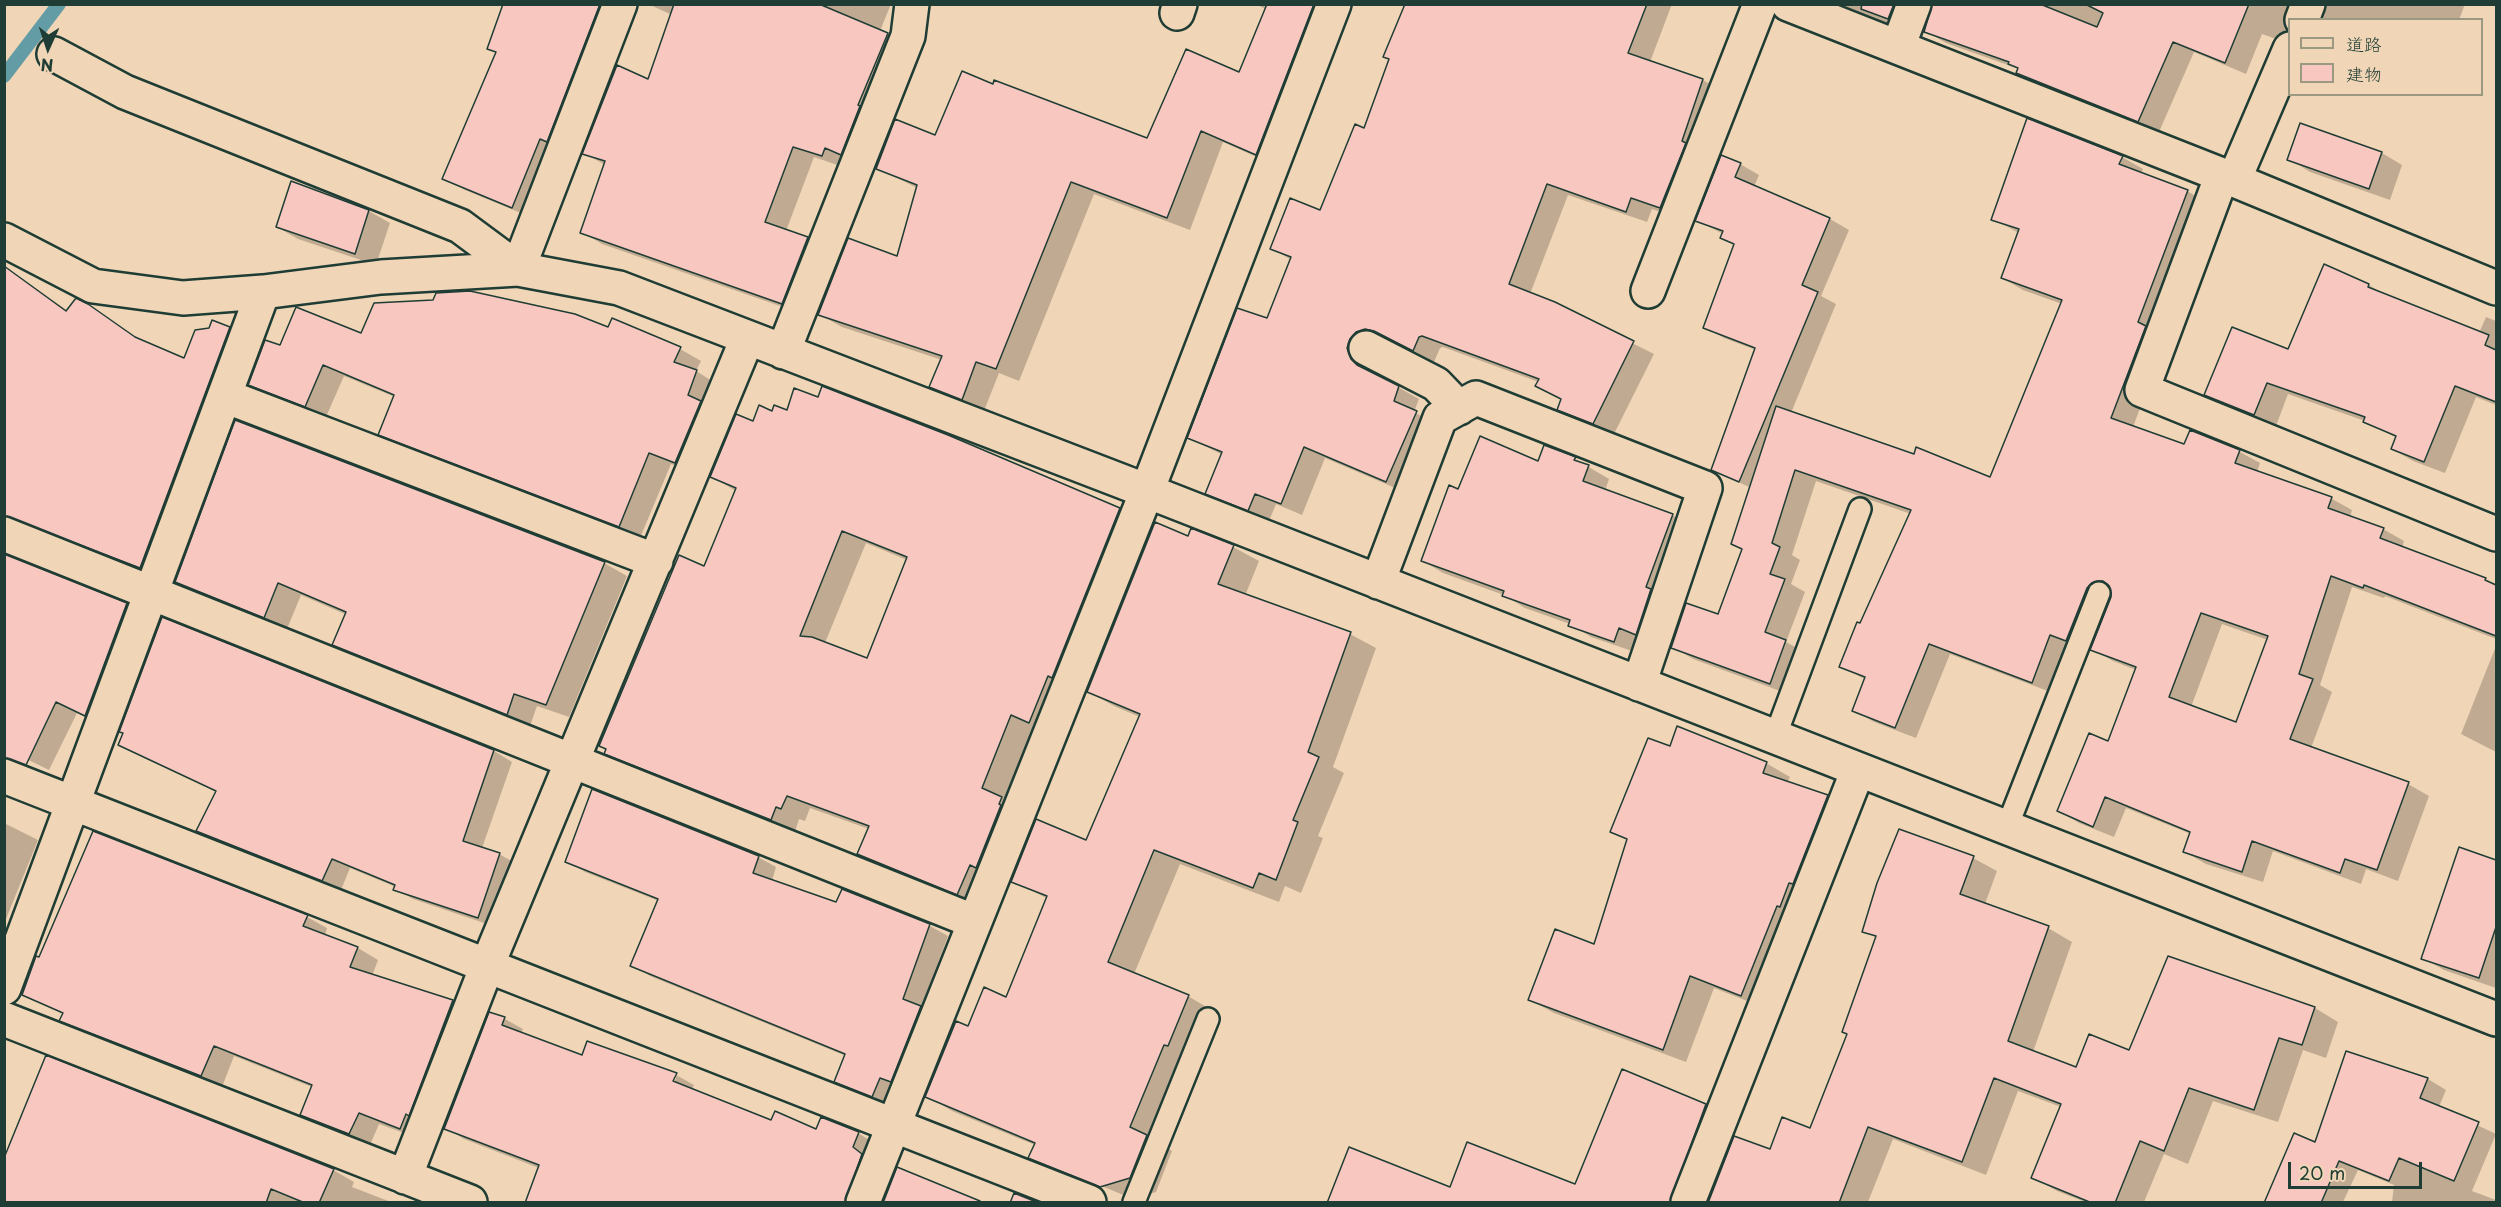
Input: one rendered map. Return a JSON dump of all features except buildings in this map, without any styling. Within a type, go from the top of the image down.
[{"type":"street","points":[[518,269],[620,4]]},
{"type":"street","points":[[783,352],[908,36],[912,4]]},
{"type":"street","points":[[863,1203],[1147,490],[1335,4]]},
{"type":"street","points":[[1648,291],[1760,4]]},
{"type":"street","points":[[1788,4],[2228,178],[2496,288]]},
{"type":"street","points":[[1898,48],[1914,4]]},
{"type":"street","points":[[2288,51],[2228,178],[2142,390],[2496,534]]},
{"type":"street","points":[[54,54],[125,92],[460,226],[518,269]]},
{"type":"street","points":[[4,240],[93,286],[183,298],[263,292],[381,277],[518,269],[619,288],[747,339],[1147,490],[2496,1019]]},
{"type":"street","points":[[4,988],[263,292]]},
{"type":"street","points":[[405,1177],[487,966],[747,339]]},
{"type":"street","points":[[1366,348],[1436,384],[1459,408]]},
{"type":"street","points":[[225,396],[656,561]]},
{"type":"street","points":[[1378,582],[1440,418],[1476,398],[1705,488],[1639,684]]},
{"type":"street","points":[[4,534],[974,921]]},
{"type":"street","points":[[1688,1203],[1858,770]]},
{"type":"street","points":[[4,776],[1089,1203]]},
{"type":"street","points":[[4,1019],[470,1203]]},
{"type":"lane","points":[[1775,737],[1860,509]]},
{"type":"lane","points":[[2007,827],[2099,593]]},
{"type":"lane","points":[[1134,1203],[1208,1019]]},
{"type":"waterway","points":[[4,76],[59,4]]}]
